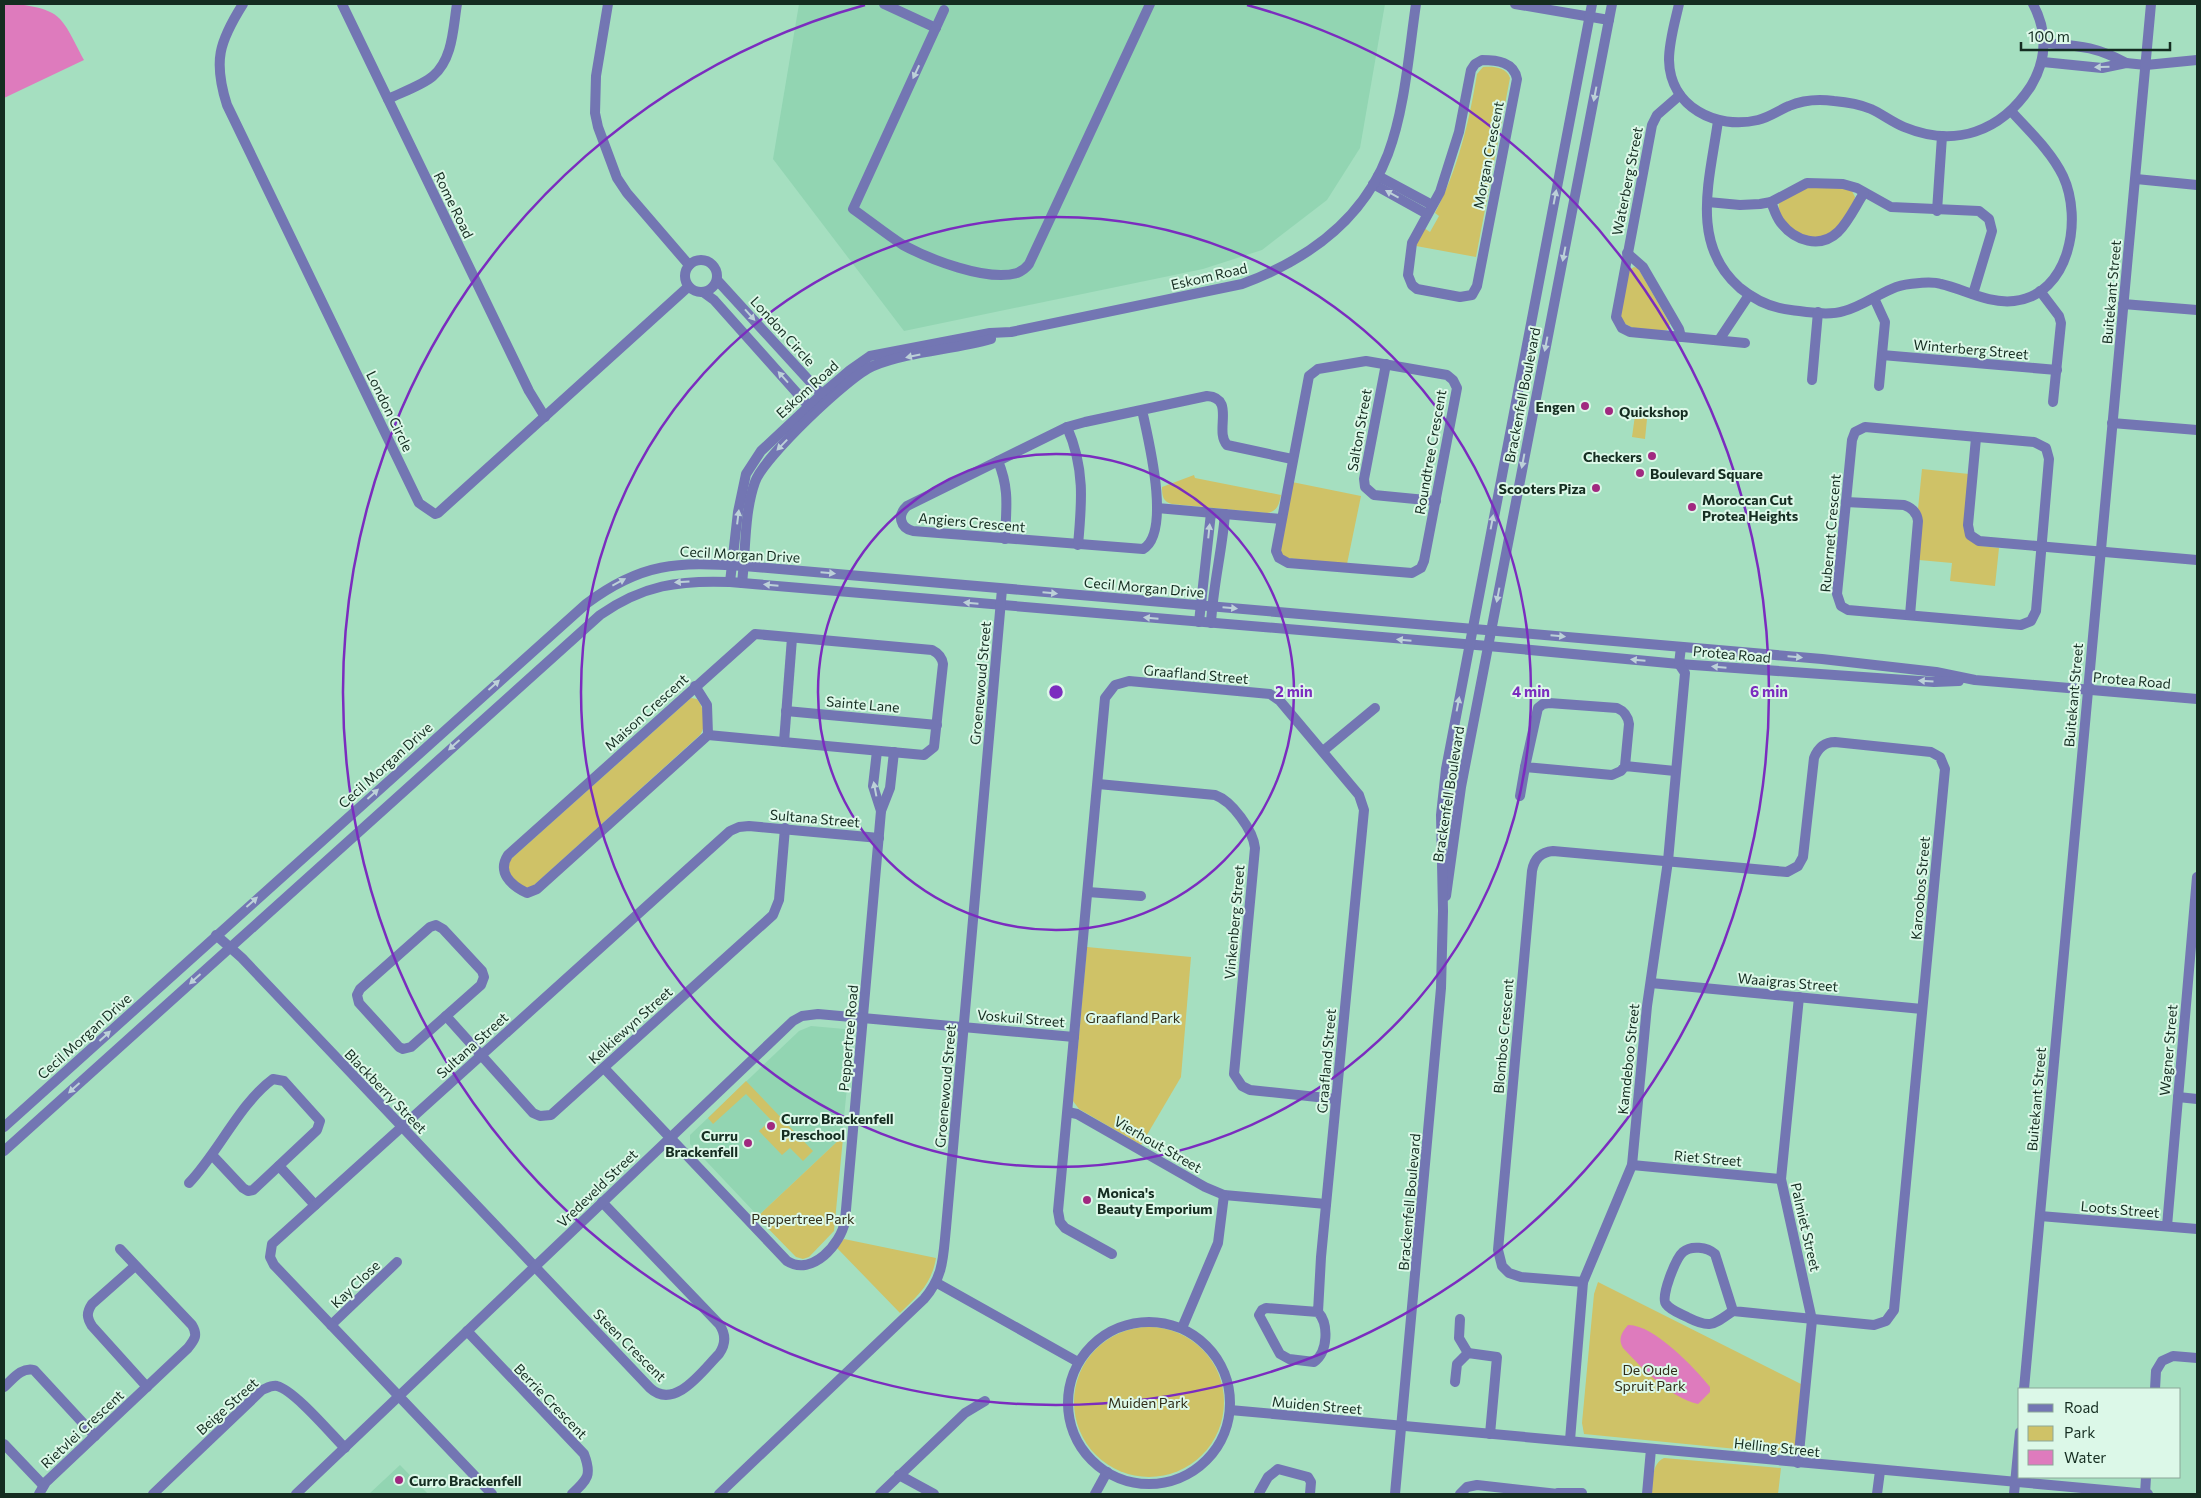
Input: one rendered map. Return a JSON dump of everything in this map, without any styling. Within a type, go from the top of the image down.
[{"type":"street","name":"London Circle","points":[[243,4],[224,36],[220,53],[218,67],[220,82],[227,105],[419,503],[430,511],[438,513],[688,287]]},
{"type":"street","name":"Rome Road","points":[[342,4],[529,391],[545,417]]},
{"type":"street","points":[[388,99],[432,77],[444,64],[449,50],[457,4]]},
{"type":"street","points":[[608,4],[596,84],[595,113],[598,127],[617,178],[640,210],[689,265]]},
{"type":"street","points":[[884,4],[936,28]]},
{"type":"street","points":[[944,10],[853,209],[904,245],[933,258],[985,273],[1006,274],[1023,270],[1030,264],[1150,4]]},
{"type":"street","name":"Eskom Road","points":[[730,582],[742,486],[746,474],[761,451],[825,398],[855,376],[875,365],[989,340],[1011,332],[1228,287],[1274,271],[1303,255],[1334,234],[1349,218],[1376,180],[1388,154],[1397,124],[1416,4]]},
{"type":"street","points":[[1515,4],[1609,20]]},
{"type":"street","name":"Brackenfell Boulevard","points":[[1395,1494],[1440,1007],[1443,911],[1441,874],[1443,788],[1468,645],[1592,4]]},
{"type":"street","name":"Brackenfell Boulevard","points":[[1443,911],[1461,787],[1612,4]]},
{"type":"street","points":[[1679,4],[1669,59],[1672,77],[1680,95],[1695,108],[1718,121],[1756,120],[1798,103],[1824,100],[1860,105],[1903,126],[1942,136],[1960,136],[1976,133],[2011,111],[2023,97],[2043,62],[2045,43],[2034,4]]},
{"type":"street","name":"Buitekant Street","points":[[2024,1388],[2151,4]]},
{"type":"street","points":[[2045,43],[2093,48],[2126,63]]},
{"type":"street","points":[[2078,65],[2080,47]]},
{"type":"street","name":"Morgan Crescent","points":[[1482,60],[1508,64],[1513,69],[1516,79],[1477,286],[1468,297],[1421,290],[1410,282],[1408,275],[1412,243],[1430,210],[1440,192],[1459,132],[1473,66],[1482,60]]},
{"type":"street","points":[[2043,62],[2102,68],[2126,63],[2146,65],[2197,60]]},
{"type":"street","name":"Waterberg Street","points":[[1680,95],[1657,115],[1653,122],[1616,313],[1619,324],[1630,332],[1745,343]]},
{"type":"street","points":[[1718,121],[1708,202],[1707,229],[1714,255],[1729,276],[1749,295],[1778,308],[1818,312],[1844,311],[1903,285],[1932,282],[1997,301],[2013,302],[2026,299],[2040,292],[2056,276],[2067,252],[2072,218],[2070,198],[2063,176],[2054,160],[2011,111]]},
{"type":"street","points":[[1938,211],[1942,136]]},
{"type":"street","points":[[2136,179],[2197,185]]},
{"type":"street","points":[[1376,180],[1430,210]]},
{"type":"street","points":[[1708,202],[1740,205],[1771,202],[1807,183],[1847,184],[1891,207],[1938,211],[1976,210],[1986,216],[1991,223],[1992,236],[1973,294]]},
{"type":"street","points":[[1771,202],[1780,221],[1797,237],[1806,241],[1820,241],[1828,239],[1840,230],[1864,193]]},
{"type":"street","name":"Waterberg Street","points":[[1627,254],[1643,267],[1679,329],[1681,337]]},
{"type":"street","points":[[699,260],[706,260],[713,265],[717,280],[710,290],[697,292],[688,287],[684,278],[689,265],[699,260]]},
{"type":"street","name":"London Circle","points":[[717,280],[825,398]]},
{"type":"street","points":[[703,292],[714,300],[812,410]]},
{"type":"street","points":[[2040,292],[2059,316],[2061,323],[2053,402]]},
{"type":"street","points":[[1719,340],[1749,295]]},
{"type":"street","points":[[1874,298],[1885,322],[1879,386]]},
{"type":"street","points":[[2124,304],[2197,310]]},
{"type":"street","points":[[1812,380],[1818,312]]},
{"type":"street","name":"Winterberg Street","points":[[1882,355],[2057,370]]},
{"type":"street","name":"Roundtree Crescent","points":[[1361,361],[1386,364],[1447,375],[1456,384],[1436,501],[1421,568],[1412,573],[1285,562],[1279,558],[1276,551],[1307,380],[1311,373],[1318,369],[1361,361]]},
{"type":"street","name":"Salton Street","points":[[1386,364],[1364,479],[1365,487],[1374,496],[1436,501]]},
{"type":"street","name":"Angiers Crescent","points":[[1142,410],[1157,485],[1157,508],[1153,538],[1150,544],[1143,549],[909,530],[902,525],[900,517],[907,506],[1067,427],[1142,410],[1207,396],[1221,402],[1224,410],[1222,436],[1227,445],[1292,459]]},
{"type":"street","name":"Eskom Road","points":[[742,583],[749,508],[756,480],[777,450],[812,410]]},
{"type":"street","points":[[2112,423],[2197,430]]},
{"type":"street","points":[[1067,427],[1073,440],[1082,489],[1078,545]]},
{"type":"street","name":"Rubernet Crescent","points":[[1862,428],[2034,442],[2046,448],[2050,459],[2034,616],[2027,624],[2021,625],[1848,610],[1839,602],[1837,594],[1846,502],[1852,440],[1855,432],[1862,428]]},
{"type":"street","points":[[1976,438],[1968,525],[1970,535],[1983,542],[2197,560]]},
{"type":"street","points":[[998,461],[1004,476],[1008,498],[1005,539]]},
{"type":"street","points":[[1846,502],[1904,505],[1916,513],[1918,521],[1910,615]]},
{"type":"street","points":[[1157,508],[1281,519]]},
{"type":"street","points":[[1199,622],[1211,513]]},
{"type":"street","points":[[1211,623],[1215,575],[1220,562],[1225,514]]},
{"type":"street","points":[[1206,561],[1213,559],[1220,562]]},
{"type":"street","name":"Cecil Morgan Drive","points":[[4,1127],[570,618],[600,593],[633,575],[667,565],[704,563],[1491,631]]},
{"type":"street","name":"Cecil Morgan Drive","points":[[4,1151],[600,614],[626,598],[663,585],[682,582],[730,582],[1468,645]]},
{"type":"street","name":"Groenewoud Street","points":[[719,1494],[915,1308],[937,1283],[941,1270],[946,1228],[1002,589]]},
{"type":"street","name":"Protea Road","points":[[1491,631],[1694,648],[1936,672],[1975,680],[2197,699]]},
{"type":"street","name":"Maison Crescent","points":[[755,634],[792,638],[932,650],[936,652],[942,658],[943,664],[936,744],[924,755],[708,735],[537,889],[527,893],[517,888],[504,874],[503,863],[508,855],[755,634]]},
{"type":"street","points":[[784,742],[792,638]]},
{"type":"street","name":"Protea Road","points":[[1468,645],[1686,667],[1934,682],[1975,680]]},
{"type":"street","name":"Kamdeboo Street","points":[[1681,647],[1686,667]]},
{"type":"street","name":"Kamdeboo Street","points":[[1570,1440],[1583,1282],[1632,1165],[1650,983],[1668,861],[1686,667],[1694,648]]},
{"type":"street","name":"Graafland Street","points":[[1112,1254],[1068,1230],[1062,1225],[1059,1216],[1105,698],[1111,689],[1124,681],[1270,694],[1280,700],[1359,795],[1364,810],[1321,1257],[1318,1312]]},
{"type":"street","points":[[695,686],[707,705],[708,735]]},
{"type":"street","points":[[1520,796],[1525,767],[1536,711],[1540,705],[1546,703],[1617,708],[1624,712],[1628,718],[1625,766],[1621,771],[1612,775],[1525,767]]},
{"type":"street","points":[[1323,751],[1374,708]]},
{"type":"street","name":"Sainte Lane","points":[[786,711],[937,725]]},
{"type":"street","name":"Karoobos Street","points":[[1668,861],[1784,872],[1798,866],[1802,858],[1814,758],[1820,747],[1828,742],[1925,750],[1936,754],[1943,762],[1945,769],[1894,1310],[1886,1321],[1878,1324],[1733,1312]]},
{"type":"street","points":[[876,750],[873,786],[881,810]]},
{"type":"street","points":[[881,810],[890,788],[894,752]]},
{"type":"street","points":[[1625,766],[1675,771]]},
{"type":"street","name":"Vinkenberg Street","points":[[1098,784],[1215,794],[1226,802],[1248,827],[1253,837],[1255,848],[1234,1074],[1242,1086],[1250,1090],[1336,1099]]},
{"type":"street","name":"Peppertree Road","points":[[604,1068],[788,1261],[799,1266],[811,1264],[836,1242],[844,1226],[881,810]]},
{"type":"street","name":"Sultana Street","points":[[399,1396],[274,1265],[270,1257],[272,1244],[730,831],[744,826],[785,828],[879,838]]},
{"type":"street","name":"Kelkiewyn Street","points":[[446,1016],[533,1113],[540,1116],[554,1113],[773,915],[779,900],[785,828]]},
{"type":"street","name":"Blombos Crescent","points":[[1583,1282],[1515,1276],[1502,1266],[1498,1250],[1533,866],[1538,857],[1553,851],[1668,861]]},
{"type":"street","name":"Wagner Street","points":[[2167,1226],[2178,1097],[2193,968],[2197,876]]},
{"type":"street","points":[[1088,892],[1141,896]]},
{"type":"street","points":[[434,925],[443,929],[482,971],[484,977],[481,985],[446,1016],[409,1049],[404,1049],[399,1047],[357,999],[360,990],[434,925]]},
{"type":"street","name":"Blackberry Street","points":[[216,935],[231,947],[535,1267]]},
{"type":"street","name":"Waaigras Street","points":[[1650,983],[1922,1009]]},
{"type":"street","name":"Palmiet Street","points":[[1798,1463],[1812,1320],[1781,1178],[1799,997]]},
{"type":"street","name":"Vredeveld Street","points":[[296,1494],[793,1021],[802,1016],[818,1014],[964,1027]]},
{"type":"street","name":"Voskuil Street","points":[[964,1027],[1074,1037]]},
{"type":"street","points":[[189,1183],[212,1155],[247,1106],[271,1081],[279,1079],[284,1081],[317,1116],[320,1124],[317,1130],[256,1189],[248,1191],[212,1155]]},
{"type":"street","points":[[2178,1097],[2197,1099]]},
{"type":"street","name":"Vierhout Street","points":[[1068,1112],[1077,1114],[1205,1187],[1224,1195],[1326,1204]]},
{"type":"street","name":"Riet Street","points":[[1632,1165],[1781,1178]]},
{"type":"street","points":[[279,1166],[315,1205]]},
{"type":"street","points":[[1182,1328],[1218,1243],[1224,1195]]},
{"type":"street","name":"Steen Crescent","points":[[535,1267],[654,1392],[664,1396],[676,1394],[713,1360],[724,1346],[722,1328],[602,1202]]},
{"type":"street","name":"Loots Street","points":[[2040,1216],[2197,1229]]},
{"type":"street","points":[[1695,1248],[1706,1249],[1715,1254],[1733,1312],[1714,1324],[1707,1326],[1666,1304],[1664,1293],[1679,1257],[1684,1251],[1695,1248]]},
{"type":"street","name":"Rietvlei Crescent","points":[[41,1490],[188,1348],[196,1335],[192,1325],[120,1250]]},
{"type":"street","name":"Kay Close","points":[[331,1325],[397,1262]]},
{"type":"street","points":[[135,1266],[92,1304],[88,1310],[88,1318],[92,1326],[147,1387]]},
{"type":"street","points":[[937,1283],[1078,1362]]},
{"type":"street","points":[[1266,1308],[1318,1312],[1324,1318],[1326,1326],[1322,1353],[1314,1362],[1289,1359],[1280,1354],[1259,1315],[1266,1308]]},
{"type":"street","points":[[1460,1319],[1459,1338],[1468,1353]]},
{"type":"street","points":[[1149,1321],[1166,1323],[1182,1328],[1200,1339],[1214,1353],[1224,1371],[1230,1390],[1230,1410],[1222,1439],[1214,1452],[1192,1472],[1165,1483],[1150,1484],[1128,1481],[1107,1472],[1090,1459],[1082,1448],[1070,1423],[1067,1402],[1069,1388],[1078,1362],[1094,1342],[1115,1328],[1149,1321]]},
{"type":"street","name":"Berrie Crescent","points":[[466,1331],[584,1454],[590,1468],[586,1481],[572,1494]]},
{"type":"street","points":[[1455,1382],[1457,1364],[1468,1353]]},
{"type":"street","points":[[1468,1353],[1497,1356],[1490,1434]]},
{"type":"street","points":[[2155,1388],[2156,1371],[2162,1361],[2174,1356],[2197,1358]]},
{"type":"street","points":[[4,1387],[22,1370],[28,1368],[34,1370],[95,1436]]},
{"type":"street","name":"Beige Street","points":[[152,1494],[262,1390],[269,1387],[279,1386],[294,1396],[344,1448]]},
{"type":"street","points":[[399,1396],[492,1494]]},
{"type":"street","points":[[880,1494],[965,1413],[985,1401]]},
{"type":"street","name":"Muiden Street","points":[[1230,1410],[1402,1426]]},
{"type":"street","name":"Helling Street","points":[[1402,1426],[2147,1494]]},
{"type":"street","points":[[4,1444],[41,1490]]},
{"type":"street","points":[[1647,1494],[1651,1449]]},
{"type":"street","points":[[2014,1494],[2018,1452]]},
{"type":"street","points":[[1258,1493],[1268,1477],[1278,1469],[1308,1477],[1311,1482],[1310,1494]]},
{"type":"street","points":[[1877,1494],[1880,1471]]},
{"type":"street","points":[[1095,1494],[1107,1472]]},
{"type":"street","points":[[899,1475],[934,1494]]},
{"type":"street","points":[[2146,1478],[2147,1494]]},
{"type":"street","points":[[1460,1494],[1467,1487],[1474,1485],[1558,1494],[1582,1493]]},
{"type":"shaded area","points":[[799,4],[1385,4],[1360,148],[1327,200],[1262,250],[1203,269],[904,331],[773,159]]},
{"type":"shaded area","name":"Curro Brackenfell Preschool","points":[[811,1026],[845,1029],[852,1038],[842,1137],[758,1216],[690,1144],[690,1135],[799,1031]]},
{"type":"shaded area","name":"Curro Brackenfell","points":[[400,1465],[428,1494],[369,1494]]},
{"type":"green space","points":[[1483,67],[1503,69],[1510,78],[1476,257],[1416,246],[1424,228],[1430,232],[1439,216],[1435,213],[1456,162],[1466,127],[1477,74]]},
{"type":"green space","points":[[1807,187],[1841,188],[1852,191],[1855,197],[1842,222],[1831,232],[1819,237],[1805,235],[1791,228],[1779,210],[1779,203]]},
{"type":"green space","points":[[1634,267],[1638,268],[1670,324],[1667,330],[1636,329],[1620,319],[1629,270]]},
{"type":"green space","points":[[1636,408],[1648,409],[1645,439],[1632,437]]},
{"type":"green space","points":[[1922,469],[1969,474],[1964,526],[1981,546],[1999,548],[1995,586],[1950,581],[1952,563],[1919,560],[1918,509]]},
{"type":"green space","points":[[1194,475],[1195,478],[1281,495],[1280,501],[1276,509],[1267,513],[1172,504],[1165,500],[1162,487]]},
{"type":"green space","points":[[1292,482],[1361,496],[1347,564],[1287,558],[1282,555],[1280,547]]},
{"type":"green space","points":[[691,698],[697,699],[703,712],[704,727],[700,735],[533,886],[529,888],[522,887],[509,871],[508,867],[511,859]]},
{"type":"green space","name":"Graafland Park","points":[[1087,947],[1191,957],[1181,1077],[1141,1145],[1079,1109],[1073,1101]]},
{"type":"green space","points":[[746,1081],[813,1151],[803,1161],[790,1148],[782,1155],[759,1131],[771,1120],[746,1094],[713,1124],[708,1118]]},
{"type":"green space","name":"Peppertree Park","points":[[842,1137],[834,1231],[809,1257],[803,1259],[796,1257],[757,1217]]},
{"type":"green space","points":[[844,1239],[936,1258],[928,1282],[900,1313],[837,1248]]},
{"type":"green space","name":"De Oude Spruit Park","points":[[1598,1282],[1801,1384],[1795,1449],[1788,1454],[1584,1434],[1582,1423],[1594,1294]]},
{"type":"green space","name":"Muiden Park","points":[[1149,1327],[1178,1333],[1202,1349],[1218,1373],[1224,1402],[1218,1431],[1202,1455],[1178,1471],[1149,1477],[1120,1471],[1096,1455],[1080,1431],[1074,1402],[1080,1373],[1096,1349],[1120,1333]]},
{"type":"green space","points":[[1664,1458],[1781,1468],[1778,1494],[1652,1494],[1655,1469],[1657,1464]]},
{"type":"water","points":[[4,4],[34,7],[55,15],[67,28],[84,60],[4,98]]},
{"type":"water","points":[[1628,1325],[1638,1327],[1661,1339],[1703,1379],[1710,1387],[1710,1392],[1698,1404],[1677,1395],[1657,1381],[1623,1348],[1621,1336]]},
{"type":"place","name":"Engen","points":[[1585,406]]},
{"type":"place","name":"Quickshop","points":[[1609,411]]},
{"type":"place","name":"Checkers","points":[[1652,456]]},
{"type":"place","name":"Boulevard Square","points":[[1640,473]]},
{"type":"place","name":"Scooters Piza","points":[[1596,488]]},
{"type":"place","name":"Moroccan Cut Protea Heights","points":[[1692,507]]},
{"type":"place","name":"Curro Brackenfell Preschool","points":[[771,1126]]},
{"type":"place","name":"Curru Brackenfell","points":[[748,1143]]},
{"type":"place","name":"Monica's Beauty Emporium","points":[[1087,1200]]},
{"type":"place","name":"Curro Brackenfell","points":[[399,1480]]}]
